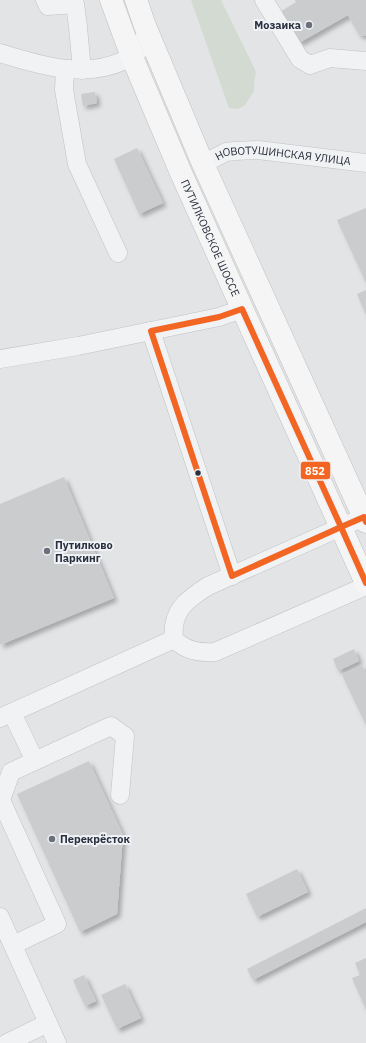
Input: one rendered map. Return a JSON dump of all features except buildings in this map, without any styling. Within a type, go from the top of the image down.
[{"type":"main road","name":"ПУТИЛКОВСКОЕ ШОССЕ","points":[[111,0],[132,57],[181,173],[366,584]]},
{"type":"main road","name":"ПУТИЛКОВСКОЕ ШОССЕ","points":[[136,0],[145,26],[203,164],[365,519]]},
{"type":"street","points":[[45,0],[48,6],[74,4],[78,27],[74,70],[64,90],[77,164],[118,253]]},
{"type":"street","points":[[264,0],[300,59],[310,65],[330,58],[366,61]]},
{"type":"street","points":[[0,53],[29,62],[74,70],[99,69],[118,64],[138,53],[143,43],[145,26]]},
{"type":"street","name":"НОВОТУШИНСКАЯ УЛИЦА","points":[[203,164],[226,152],[258,150],[366,163]]},
{"type":"street","points":[[0,359],[219,317],[242,308]]},
{"type":"street","points":[[151,331],[232,576]]},
{"type":"street","points":[[365,519],[340,527],[208,586],[191,597],[181,607],[174,619],[174,639],[181,646],[190,650],[203,653],[215,652],[366,584]]},
{"type":"street","points":[[35,761],[6,716],[174,639]]},
{"type":"street","points":[[13,945],[57,924],[0,800],[11,772],[111,726],[125,736],[120,795]]},
{"type":"street","points":[[0,917],[57,1043]]},
{"type":"street","points":[[7,1043],[48,1022]]},
{"type":"shaded area","points":[[191,0],[221,0],[256,72],[254,91],[245,105],[238,109],[229,108]]},
{"type":"transit line","name":"852","points":[[242,309],[341,527],[232,576],[151,331],[219,317],[242,309]]},
{"type":"transit line","name":"852","points":[[341,527],[364,517],[366,522]]},
{"type":"transit line","name":"852","points":[[341,527],[366,583]]},
{"type":"place","name":"Мозаика","points":[[309,25]]},
{"type":"place","name":"Путилково Паркинг","points":[[47,551]]},
{"type":"place","name":"Перекрёсток","points":[[52,839]]}]
